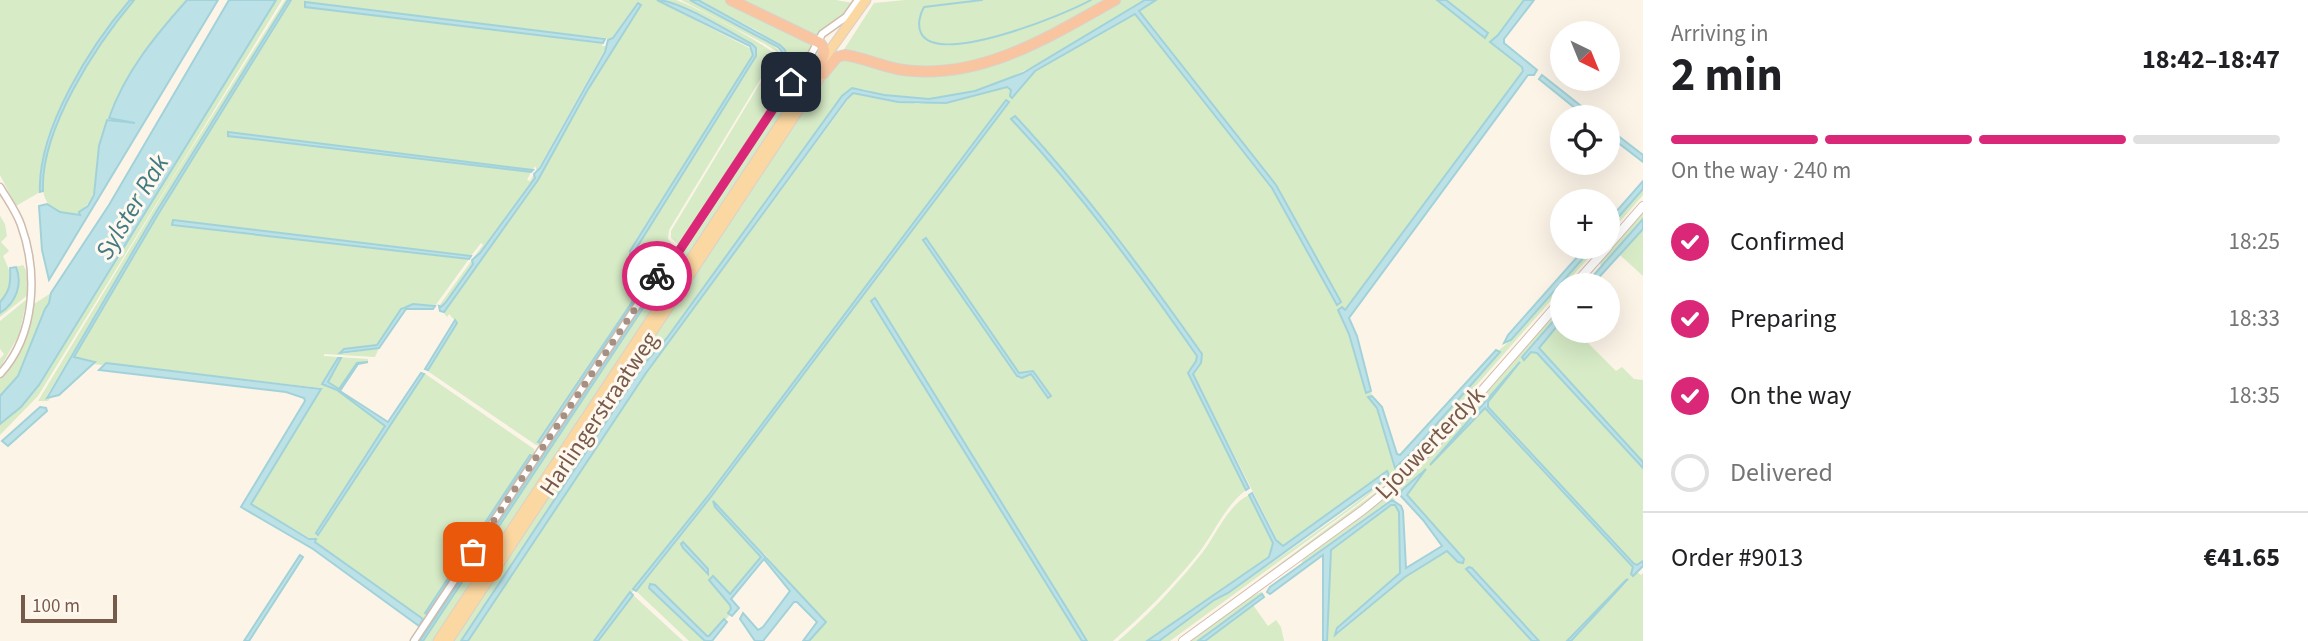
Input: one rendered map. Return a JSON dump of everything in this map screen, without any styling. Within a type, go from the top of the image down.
[{"type":"highway","points":[[731,0],[817,41],[825,51],[819,72]]},
{"type":"highway","points":[[819,72],[842,55],[903,70],[932,72],[984,64],[1029,46],[1115,0]]},
{"type":"main road","name":"Harlingerstraatweg","points":[[448,641],[819,72],[859,4]]},
{"type":"main road","name":"Harlingerstraatweg","points":[[438,641],[819,72]]},
{"type":"main road","points":[[1620,232],[1643,206]]},
{"type":"main road","points":[[1584,273],[1597,259]]},
{"type":"main road","name":"Ljouwerterdyk","points":[[1183,641],[1363,510],[1401,478],[1438,441],[1550,313]]},
{"type":"street","points":[[414,641],[656,277],[675,257],[785,90],[806,64],[817,41],[859,4]]},
{"type":"street","points":[[0,187],[20,222],[27,244],[31,296],[22,336],[12,358],[0,374]]},
{"type":"green space","points":[[0,0],[130,0],[83,65],[56,115],[41,167],[40,192],[16,206],[0,175]]},
{"type":"green space","points":[[134,0],[187,0],[137,64],[117,99],[102,137],[92,197],[79,212],[80,215],[58,211],[47,202],[42,182],[46,156],[56,127],[87,67]]},
{"type":"green space","points":[[276,0],[282,0],[38,396],[0,435],[0,424],[21,407],[39,385]]},
{"type":"green space","points":[[285,0],[288,0],[155,214],[46,397],[50,398],[48,401],[38,401],[174,176]]},
{"type":"green space","points":[[291,0],[657,0],[753,50],[753,55],[635,241],[629,257],[634,290],[632,302],[539,441],[541,443],[642,290],[638,293],[634,252],[757,56],[752,44],[664,0],[676,0],[697,9],[745,34],[775,55],[669,230],[668,239],[677,250],[542,446],[536,445],[426,370],[457,323],[449,314],[447,317],[443,312],[538,180],[637,4],[610,41],[606,38],[305,6],[603,43],[602,46],[607,46],[537,171],[535,166],[533,170],[228,133],[228,136],[531,172],[527,180],[530,181],[534,174],[535,178],[476,257],[483,245],[481,243],[471,256],[172,220],[172,225],[469,259],[435,306],[404,306],[377,345],[344,349],[343,354],[379,348],[375,357],[324,354],[368,359],[368,362],[357,363],[341,388],[337,389],[328,380],[340,359],[322,384],[337,390],[385,426],[316,534],[319,535],[424,373],[534,449],[535,454],[412,641],[409,641],[419,626],[420,618],[315,541],[251,504],[321,388],[106,363],[93,364],[95,361],[73,357]]},
{"type":"green space","points":[[681,0],[690,0],[742,26],[769,42],[783,57],[785,50],[758,31],[698,0],[726,0],[814,43],[804,63],[679,245],[671,238],[671,231],[777,55],[776,51],[765,44]]},
{"type":"green space","points":[[738,0],[836,0],[853,3],[851,10],[817,38]]},
{"type":"green space","points":[[905,0],[1110,0],[1028,44],[969,66],[903,68],[843,51],[874,3]]},
{"type":"green space","points":[[1119,0],[1145,0],[1049,58],[998,83],[931,99],[898,98],[859,89],[842,96],[667,338],[645,363],[461,641],[452,641],[835,65],[844,59],[883,68],[969,69]]},
{"type":"green space","points":[[1156,0],[1437,0],[1485,37],[1488,33],[1446,0],[1524,0],[1495,38],[1523,71],[1344,311],[1341,319],[1349,334],[1367,392],[1371,391],[1372,396],[1368,397],[1377,408],[1395,468],[1550,296],[1550,302],[1437,430],[1394,474],[1359,503],[1170,641],[1159,641],[1214,600],[1342,514],[1389,473],[1385,472],[1283,547],[1280,545],[1193,374],[1202,354],[1089,202],[1015,116],[1011,119],[1061,175],[1108,234],[1197,356],[1197,361],[1188,374],[1246,490],[1231,504],[1203,547],[1167,589],[1113,641],[1087,641],[967,447],[871,301],[1082,641],[809,641],[826,621],[788,583],[764,553],[732,593],[727,592],[730,615],[709,637],[655,585],[649,588],[705,641],[689,641],[636,591],[710,498],[1009,103],[1006,101],[708,496],[594,641],[468,641],[646,373],[853,93],[918,104],[1007,87],[1011,90],[1012,98],[1035,71],[1134,13],[1272,188],[1337,304],[1340,302],[1276,185],[1139,11]],"holes":[[[926,239],[1019,373],[1033,371],[1051,396],[1048,397],[1031,374],[1017,376],[923,241]]]},
{"type":"green space","points":[[817,46],[820,53],[817,61],[433,641],[423,641],[661,282],[659,280],[420,641],[417,641],[658,278]]},
{"type":"green space","points":[[1643,189],[1643,195],[1620,221],[1620,215]]},
{"type":"green space","points":[[1643,212],[1643,219],[1620,245],[1620,238]]},
{"type":"green space","points":[[0,216],[7,236],[1,242],[9,251],[3,256],[10,285],[0,302]]},
{"type":"green space","points":[[1643,229],[1643,276],[1620,255]]},
{"type":"green space","points":[[87,252],[45,309],[18,376],[0,396],[0,379],[15,359],[26,337],[34,304],[51,293],[50,300]]},
{"type":"green space","points":[[1582,259],[1587,259],[1575,273],[1570,273]]},
{"type":"green space","points":[[472,260],[473,264],[446,302],[439,306]]},
{"type":"green space","points":[[23,265],[29,294],[0,317],[0,313],[9,307],[16,267]]},
{"type":"green space","points":[[27,299],[19,335],[0,368],[0,359],[4,354],[0,349],[0,321]]},
{"type":"green space","points":[[1550,320],[1550,325],[1522,358],[1533,351],[1537,353],[1643,468],[1643,561],[1637,566],[1634,564],[1488,407],[1488,402],[1520,363],[1430,465],[1481,409],[1487,409],[1633,567],[1633,576],[1637,572],[1641,575],[1643,573],[1643,641],[1571,641],[1627,579],[1567,641],[1539,641],[1468,567],[1466,569],[1532,641],[1327,641],[1331,550],[1391,505],[1395,505],[1399,512],[1400,573],[1337,628],[1338,634],[1405,577],[1447,551],[1458,562],[1464,561],[1407,495],[1423,470],[1402,490],[1399,497],[1396,493],[1399,485],[1440,444]]},
{"type":"green space","points":[[1550,333],[1550,343],[1588,343],[1616,371],[1622,367],[1634,379],[1643,380],[1643,462],[1541,351],[1539,345]]},
{"type":"green space","points":[[1508,354],[1441,433],[1379,494],[1259,582],[1258,580],[1396,477]]},
{"type":"green space","points":[[1249,495],[1273,543],[1269,557],[1147,641],[1118,641],[1150,612],[1179,580],[1234,507]]},
{"type":"green space","points":[[1392,496],[1396,500],[1387,502],[1301,564],[1305,556],[1381,501]]},
{"type":"green space","points":[[1261,592],[1265,595],[1262,594],[1198,641],[1188,641],[1248,598]]},
{"type":"green space","points":[[633,595],[683,641],[598,641]]},
{"type":"green space","points":[[1253,605],[1268,626],[1276,620],[1281,627],[1284,641],[1205,641]]},
{"type":"water","points":[[130,0],[134,0],[103,40],[60,116],[44,167],[43,191],[40,192],[41,168],[47,142],[69,90],[99,40]]},
{"type":"water","points":[[187,0],[218,0],[49,280],[42,250],[39,206],[47,204],[60,212],[80,215],[79,212],[88,206],[94,195],[99,146],[107,120],[135,123],[109,118],[123,85],[142,55]]},
{"type":"water","name":"Sylster Rak","points":[[229,0],[276,0],[39,385],[21,407],[0,424],[0,396],[18,376],[51,293],[109,205]]},
{"type":"water","points":[[288,0],[291,0],[157,216],[74,357],[95,362],[59,395],[47,398],[155,214]]},
{"type":"water","points":[[657,0],[667,1],[691,11],[752,44],[756,48],[756,56],[634,252],[638,292],[642,290],[541,443],[538,442],[632,302],[634,290],[630,251],[753,55],[750,46]]},
{"type":"water","points":[[690,0],[698,0],[780,45],[785,50],[789,68],[785,69],[782,52],[778,47]]},
{"type":"water","points":[[1145,0],[1156,0],[1139,11],[1276,185],[1341,302],[1337,305],[1272,188],[1135,14],[1035,71],[1012,98],[1011,90],[1007,87],[946,103],[898,102],[853,93],[646,373],[468,641],[461,641],[645,363],[667,338],[842,96],[852,88],[884,95],[929,99],[975,91],[1023,73]]},
{"type":"water","points":[[1437,0],[1446,0],[1488,33],[1485,38]]},
{"type":"water","points":[[1524,0],[1534,0],[1504,39],[1504,43],[1537,70],[1534,75],[1528,75],[1349,318],[1357,336],[1371,391],[1366,393],[1349,334],[1338,310],[1342,307],[1345,310],[1523,71],[1522,67],[1490,42]]},
{"type":"water","points":[[305,2],[605,39],[603,43],[305,7]]},
{"type":"water","points":[[638,3],[641,5],[587,91],[538,180],[444,312],[440,311],[439,306],[446,302],[473,264],[472,260],[535,178],[534,174],[540,168],[605,52],[608,40],[613,38]]},
{"type":"water","points":[[1542,75],[1550,81],[1550,88],[1539,79]]},
{"type":"water","points":[[1554,91],[1562,91],[1580,105],[1571,105]]},
{"type":"water","points":[[1006,100],[1009,102],[710,498],[636,591],[633,589],[708,496]]},
{"type":"water","points":[[1015,116],[1113,232],[1202,354],[1201,363],[1193,374],[1249,488],[1246,490],[1188,373],[1197,356],[1108,234],[1061,175],[1011,119]]},
{"type":"water","points":[[228,132],[533,170],[531,172],[228,136]]},
{"type":"water","points":[[1620,137],[1643,155],[1643,162],[1620,144]]},
{"type":"water","points":[[1643,181],[1643,189],[1620,215],[1620,207]]},
{"type":"water","points":[[1643,219],[1643,229],[1620,254],[1620,245]]},
{"type":"water","points":[[173,220],[471,256],[469,259],[172,225]]},
{"type":"water","points":[[926,238],[1019,373],[1033,371],[1051,396],[1048,398],[1031,374],[1022,378],[1017,376],[923,240]]},
{"type":"water","points":[[1575,259],[1582,259],[1570,273],[1563,273]]},
{"type":"water","points":[[1608,259],[1616,259],[1603,273],[1596,273]]},
{"type":"water","points":[[16,267],[19,280],[17,293],[0,313],[0,302],[9,286],[10,268]]},
{"type":"water","points":[[659,280],[661,281],[423,641],[420,641]]},
{"type":"water","points":[[1550,288],[1550,296],[1511,340],[1504,343]]},
{"type":"water","points":[[875,298],[1087,641],[1082,641],[871,301]]},
{"type":"water","points":[[413,304],[435,306],[433,309],[406,309],[379,348],[340,353],[344,349],[377,345],[401,309]]},
{"type":"water","points":[[455,320],[457,323],[428,370],[425,369]]},
{"type":"water","points":[[1550,325],[1550,335],[1539,348],[1643,462],[1643,468],[1537,353],[1531,352],[1524,360],[1522,357]]},
{"type":"water","points":[[1496,350],[1500,352],[1395,468],[1377,408],[1368,397],[1372,396],[1382,407],[1397,454],[1400,455]]},
{"type":"water","points":[[338,358],[341,358],[328,382],[339,389],[357,363],[368,362],[358,364],[340,391],[388,422],[421,373],[424,374],[318,535],[316,533],[385,426],[337,390],[322,384]]},
{"type":"water","points":[[1520,362],[1488,402],[1488,407],[1634,564],[1643,561],[1643,566],[1633,576],[1633,567],[1485,408],[1430,465]]},
{"type":"water","points":[[106,363],[321,389],[251,504],[309,539],[316,539],[315,542],[423,619],[419,626],[313,549],[241,507],[305,401],[304,398],[286,392],[99,370]]},
{"type":"water","points":[[40,407],[46,408],[47,411],[8,446],[2,441]]},
{"type":"water","points":[[530,455],[532,456],[427,614],[425,613]]},
{"type":"water","points":[[1426,469],[1407,495],[1464,559],[1463,563],[1458,562],[1447,551],[1405,577],[1335,635],[1337,628],[1400,573],[1399,512],[1395,505],[1391,505],[1331,550],[1327,641],[1323,641],[1323,555],[1270,594],[1267,592],[1270,587],[1392,500],[1401,506],[1403,511],[1406,568],[1442,546],[1400,495],[1402,490]]},
{"type":"water","points":[[1387,471],[1389,475],[1383,481],[1228,593],[1214,600],[1159,641],[1147,641],[1269,557],[1273,543],[1249,495],[1252,493],[1276,540],[1283,546]]},
{"type":"water","points":[[713,501],[826,622],[809,641],[803,641],[817,622],[797,602],[794,602],[763,641],[755,641],[740,619],[743,613],[758,630],[790,591],[764,559],[731,599],[739,608],[732,616],[728,613],[730,605],[709,580],[713,576],[730,594],[761,557],[715,507]]},
{"type":"water","points":[[683,542],[708,569],[708,574],[683,548]]},
{"type":"water","points":[[300,555],[303,557],[249,641],[244,641]]},
{"type":"water","points":[[1469,567],[1539,641],[1532,641],[1466,569]]},
{"type":"water","points":[[1628,579],[1571,641],[1567,641],[1626,580]]},
{"type":"water","points":[[650,584],[655,585],[707,636],[724,619],[727,622],[712,641],[705,641],[649,588]]},
{"type":"water","points":[[630,592],[633,595],[598,641],[594,641]]},
{"type":"water","points":[[1262,594],[1264,597],[1205,641],[1198,641]]},
{"type":"waterway","points":[[982,0],[924,7],[919,27],[921,33],[932,42],[951,44],[976,41],[1031,26],[1091,0]]},
{"type":"way so far","points":[[473,552],[657,276]]},
{"type":"route","points":[[657,276],[675,257],[791,82]]}]
